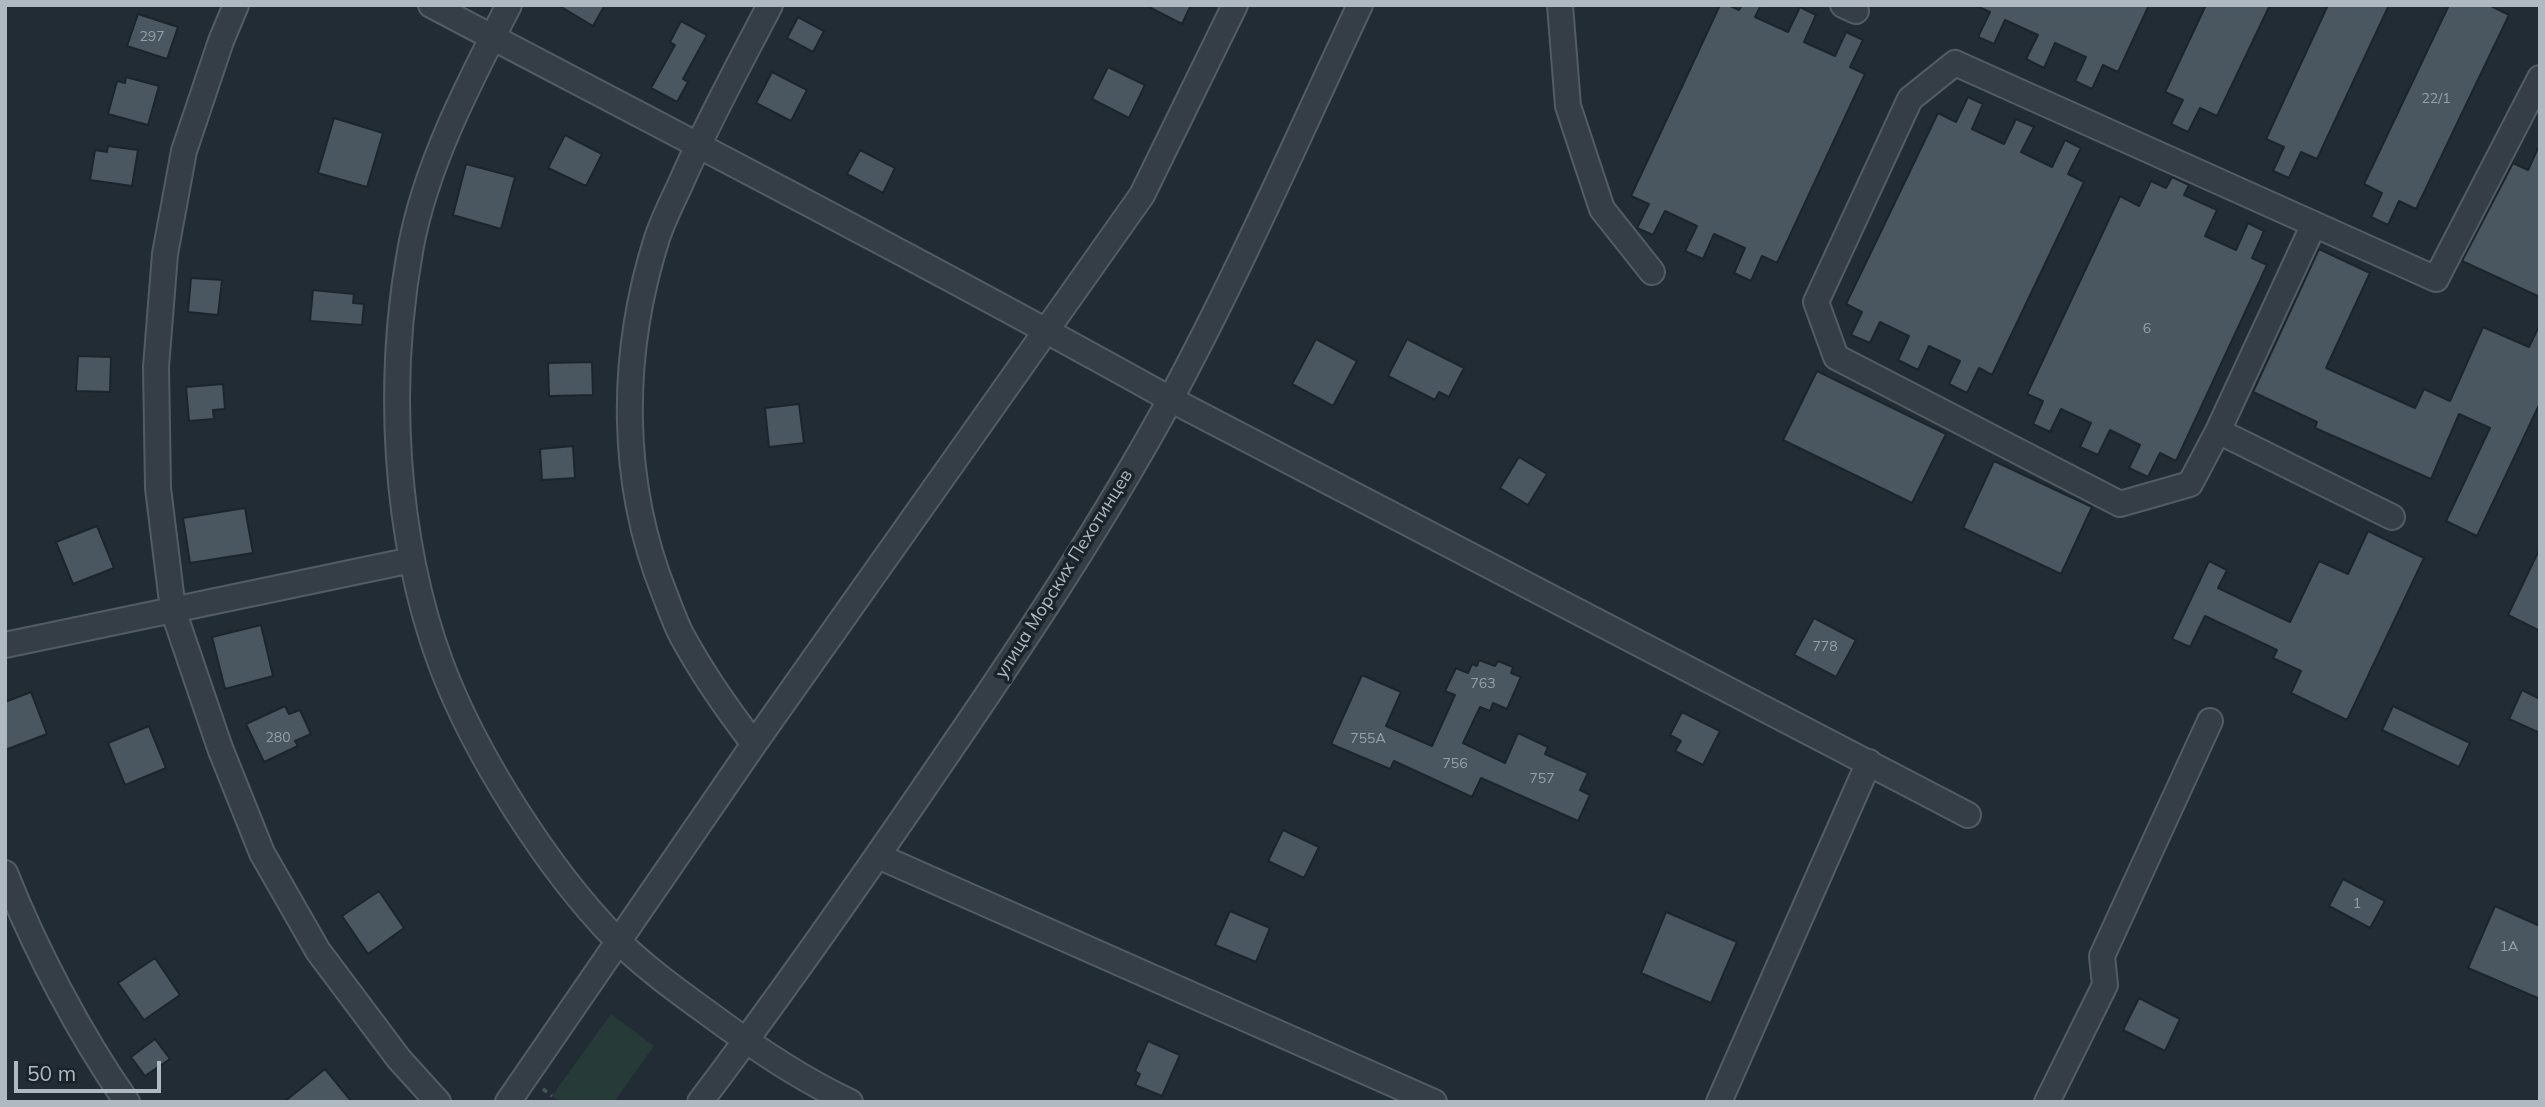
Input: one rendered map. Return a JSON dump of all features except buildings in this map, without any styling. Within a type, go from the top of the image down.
[{"type":"street","points":[[236,5],[221,41],[184,152],[165,254],[156,367],[158,475],[173,610],[220,748],[262,853],[318,951],[399,1059],[438,1102]]},
{"type":"street","points":[[431,5],[1046,330],[1170,400],[1968,815]]},
{"type":"street","points":[[509,5],[457,107],[431,178],[412,243],[401,311],[398,368],[403,492],[412,561],[442,666],[488,761],[547,854],[617,940],[680,992],[746,1041],[796,1073],[850,1102]]},
{"type":"street","points":[[754,744],[713,690],[680,632],[653,566],[637,503],[629,435],[629,372],[642,297],[657,236],[698,144],[770,5]]},
{"type":"street","points":[[508,1102],[754,744],[1142,195],[1234,5]]},
{"type":"street","name":"улица Морских Пехотинцев","points":[[700,1102],[878,856],[1097,528],[1170,400],[1233,274],[1360,5]]},
{"type":"street","points":[[1560,5],[1568,106],[1602,209],[1652,272]]},
{"type":"street","points":[[2314,224],[2218,431],[2190,484],[2120,504],[1836,357],[1816,303],[1910,99],[1955,63],[2437,279],[2531,114],[2540,78]]},
{"type":"street","points":[[2218,431],[2392,517]]},
{"type":"street","points":[[5,645],[412,561]]},
{"type":"street","points":[[2047,1102],[2105,985],[2102,956],[2210,721]]},
{"type":"street","points":[[1719,1102],[1869,762]]},
{"type":"street","points":[[878,856],[1434,1102]]},
{"type":"street","points":[[5,873],[63,996],[127,1102]]},
{"type":"green space","points":[[611,1014],[654,1046],[614,1102],[561,1102],[552,1096]]}]
